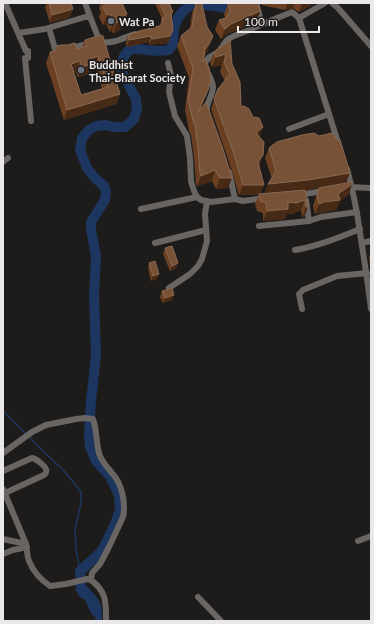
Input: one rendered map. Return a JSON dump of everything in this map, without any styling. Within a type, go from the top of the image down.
[{"type":"street","points":[[85,3],[100,42],[116,42],[140,32]]},
{"type":"street","points":[[256,3],[262,24]]},
{"type":"street","points":[[299,18],[325,3]]},
{"type":"street","points":[[332,3],[371,46]]},
{"type":"street","points":[[8,4],[23,45],[26,51],[28,51],[28,58],[25,58],[31,121]]},
{"type":"street","points":[[209,119],[206,109],[213,85],[205,67],[206,60],[218,52],[229,38],[292,12],[299,18],[343,158]]},
{"type":"street","points":[[19,33],[49,28],[85,17],[89,17],[91,19]]},
{"type":"street","points":[[49,28],[55,49],[58,51],[100,40]]},
{"type":"street","points":[[168,63],[171,74],[169,92],[175,116],[187,136],[191,181],[197,197],[201,200],[211,202],[235,199],[243,201],[274,198]]},
{"type":"street","points":[[289,129],[329,114]]},
{"type":"street","points":[[345,165],[352,187],[357,212],[371,309]]},
{"type":"street","points":[[227,167],[235,199]]},
{"type":"street","points":[[344,188],[371,188]]},
{"type":"street","points":[[290,196],[329,191]]},
{"type":"street","points":[[305,195],[309,221]]},
{"type":"street","points":[[141,209],[197,197]]},
{"type":"street","points":[[169,288],[190,274],[198,266],[202,259],[207,240],[205,214],[207,201]]},
{"type":"street","points":[[258,226],[309,221],[322,217],[357,212]]},
{"type":"street","points":[[295,250],[309,248],[328,242],[360,229]]},
{"type":"street","points":[[155,243],[206,230]]},
{"type":"street","points":[[362,243],[371,241]]},
{"type":"street","points":[[302,308],[299,294],[303,290],[337,276],[367,274]]},
{"type":"street","points":[[3,453],[32,432],[48,424],[85,418],[93,419],[99,454],[117,479],[122,490],[123,514],[110,547],[100,564],[92,573],[91,580]]},
{"type":"street","points":[[3,472],[32,458],[36,459],[45,467],[46,473],[44,475],[4,491],[27,546],[28,560],[41,580],[50,586],[87,579],[91,580],[101,591],[106,600],[106,621]]},
{"type":"street","points":[[358,540],[371,536]]},
{"type":"street","points":[[3,539],[27,546]]},
{"type":"street","points":[[3,554],[27,546]]},
{"type":"street","points":[[198,597],[221,621]]},
{"type":"water","points":[[85,584],[99,600],[102,608],[102,621],[96,621],[85,600],[80,597],[75,589]]},
{"type":"building","points":[[49,3],[71,3],[73,9],[52,15]]},
{"type":"building","points":[[105,3],[122,3],[127,14],[125,15],[127,18],[116,23],[115,21],[113,22],[110,14],[107,15],[103,7],[106,5]]},
{"type":"building","points":[[160,3],[169,3],[173,12],[171,13],[173,30],[170,36],[152,39],[151,36],[129,40],[128,35],[163,25],[162,18],[166,17]]},
{"type":"building","points":[[196,3],[202,4],[207,27],[213,36],[205,49],[202,62],[205,59],[209,68],[211,80],[198,112],[206,102],[232,178],[220,178],[215,170],[201,176],[200,173],[195,125],[188,100],[193,68],[181,36],[192,27]]},
{"type":"building","points":[[229,3],[258,3],[260,11],[231,24],[225,29],[219,20],[226,18],[230,11]]},
{"type":"building","points":[[101,35],[103,36],[120,94],[67,110],[50,52],[58,50],[57,46],[61,45],[75,43],[77,49],[87,46],[85,40]],"holes":[[[98,56],[108,87],[81,95],[71,64],[80,61],[82,67],[92,64],[90,59]]]},
{"type":"building","points":[[230,39],[232,64],[240,82],[241,107],[244,106],[249,109],[253,117],[259,118],[263,127],[256,133],[264,142],[263,155],[258,162],[264,185],[243,185],[234,154],[214,99],[218,89],[230,74],[224,62],[226,54],[216,57],[214,52]]},
{"type":"building","points":[[314,133],[319,136],[332,133],[338,141],[340,140],[350,173],[308,180],[268,184],[276,171],[269,148],[277,142]]},
{"type":"building","points":[[352,182],[352,184],[338,194],[340,200],[319,204],[317,195],[319,188]]},
{"type":"building","points":[[305,190],[308,207],[306,207],[305,200],[296,203],[288,202],[288,209],[267,211],[266,203],[260,201],[259,194]]},
{"type":"building","points":[[172,246],[178,263],[172,266],[165,248]]},
{"type":"building","points":[[155,261],[159,274],[153,276],[149,263]]},
{"type":"building","points":[[172,288],[174,295],[165,298],[162,291]]},
{"type":"waterway","points":[[81,586],[80,571],[101,552],[116,522],[120,508],[119,495],[110,476],[96,461],[90,447],[89,437],[91,401],[96,356],[94,294],[96,256],[91,222],[105,200],[106,192],[104,186],[87,168],[80,150],[82,138],[89,130],[96,126],[105,125],[125,127],[134,119],[137,109],[136,99],[121,70],[124,56],[130,49],[159,51],[169,50],[173,44],[174,28],[178,18],[183,11],[191,5],[200,4],[226,8],[235,6],[237,3]]},
{"type":"waterway","points":[[3,411],[26,434]]},
{"type":"waterway","points":[[28,436],[66,473],[81,492],[81,503],[75,530],[76,549],[80,571]]},
{"type":"place","name":"Wat Pa","points":[[111,21]]},
{"type":"place","name":"Buddhist Thai-Bharat Society","points":[[81,70]]}]
